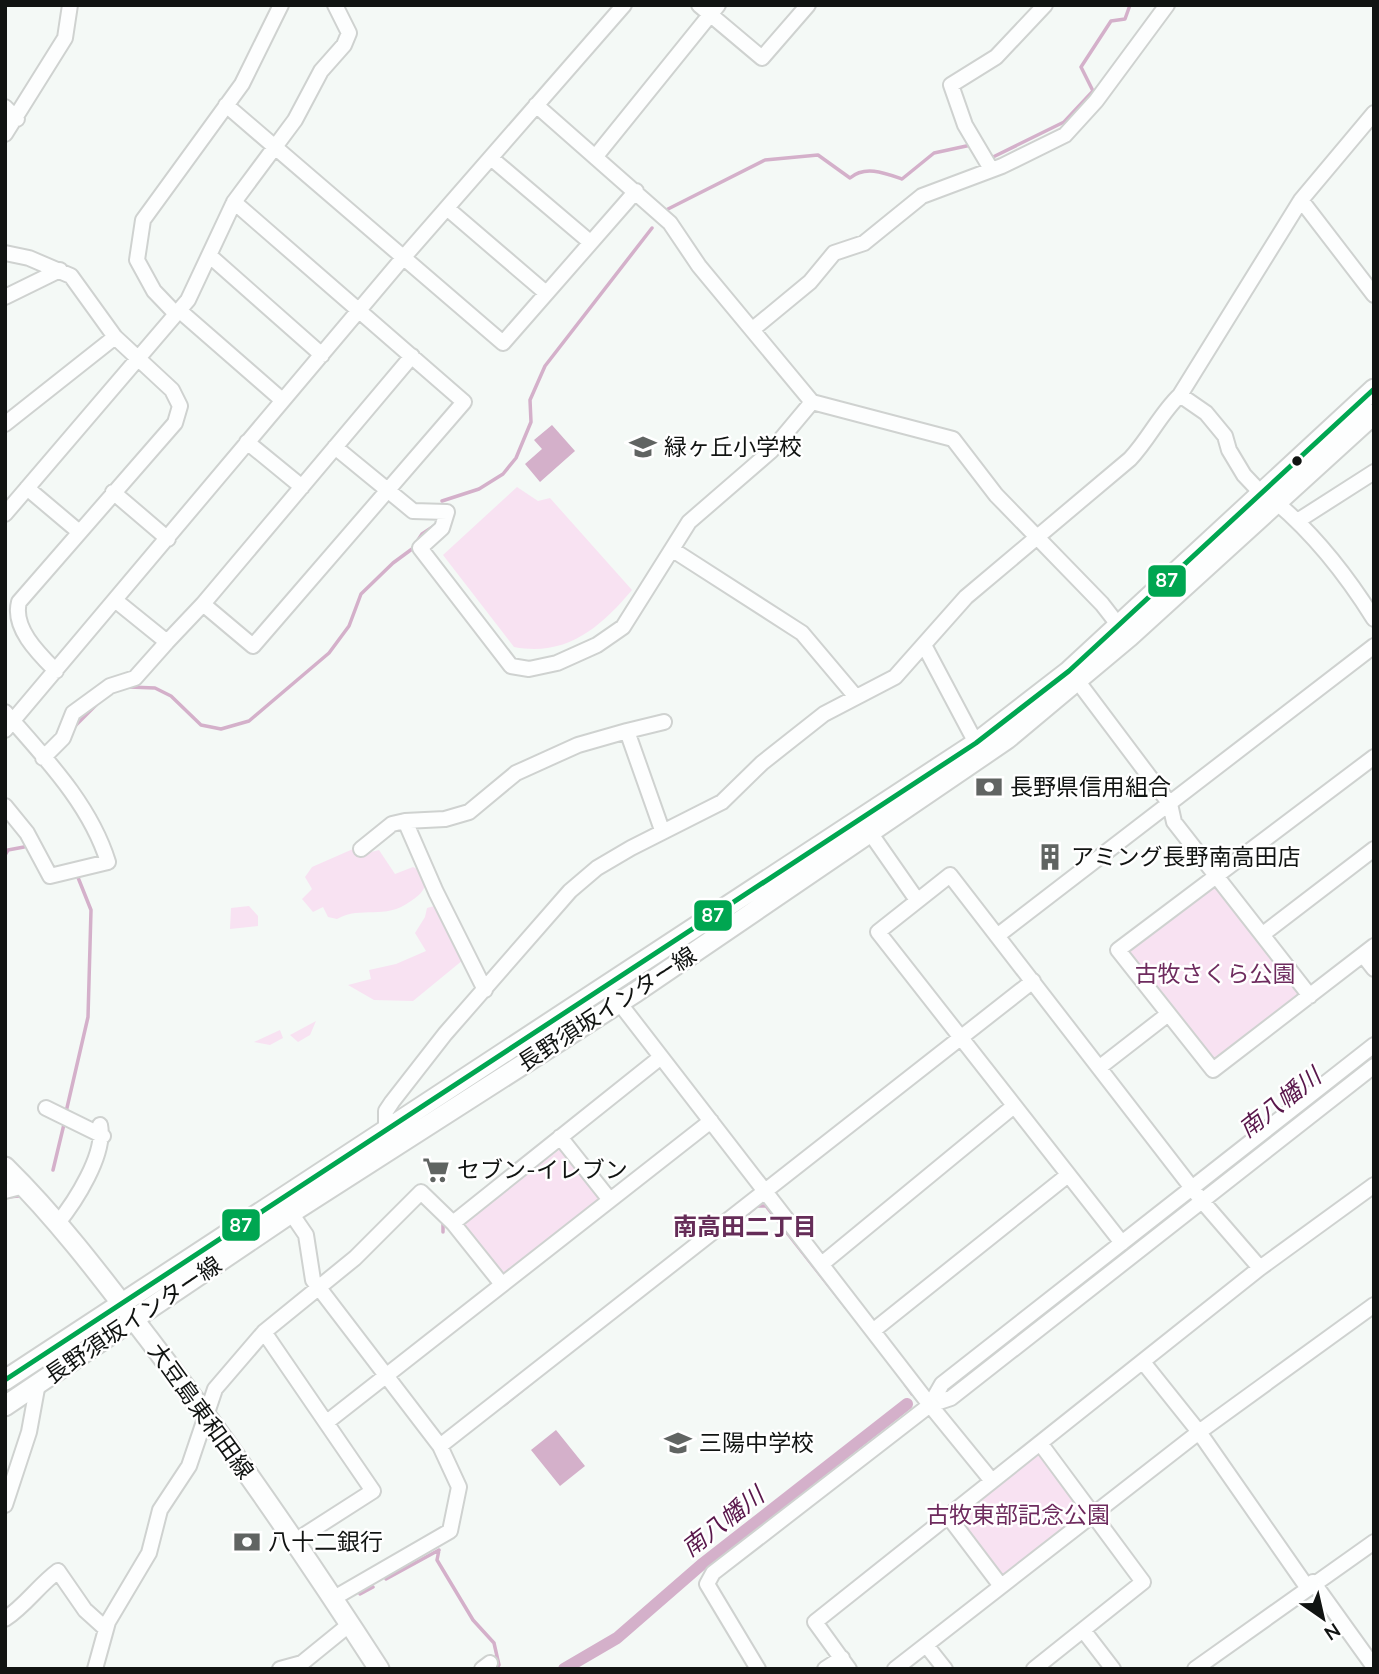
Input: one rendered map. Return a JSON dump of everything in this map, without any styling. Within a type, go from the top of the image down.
[{"type":"main road","name":"長野須坂インター線","points":[[1270,498],[1374,389]]},
{"type":"main road","name":"長野須坂インター線","points":[[5,1406],[291,1213],[619,1003],[1007,739],[1270,498],[1374,414]]},
{"type":"main road","name":"長野須坂インター線","points":[[5,1380],[386,1132],[1074,676]]},
{"type":"main road","name":"大豆島東和田線","points":[[5,1167],[57,1224],[206,1413],[334,1598],[379,1669]]},
{"type":"street","points":[[5,134],[18,119],[65,38],[70,5]]},
{"type":"street","points":[[281,5],[242,84],[143,220],[137,260],[154,291],[282,400]]},
{"type":"street","points":[[5,514],[195,290],[234,202],[295,120],[321,71],[344,45],[349,33],[335,5]]},
{"type":"street","points":[[5,806],[27,834],[50,876],[108,862],[85,809],[8,721],[56,671],[403,258],[624,5]]},
{"type":"street","points":[[596,156],[709,8],[762,58],[808,5]]},
{"type":"street","points":[[991,169],[965,125],[951,85],[996,57],[1045,5]]},
{"type":"street","points":[[753,329],[810,282],[834,253],[864,243],[922,196],[991,169],[1065,135],[1096,101],[1167,5]]},
{"type":"street","points":[[226,105],[277,146],[503,343],[636,191]]},
{"type":"street","points":[[536,105],[670,223],[699,266],[812,402],[953,439],[996,495],[1124,631]]},
{"type":"street","points":[[5,107],[18,119]]},
{"type":"street","points":[[386,1132],[386,1111],[445,1034],[570,891],[597,868],[662,830],[722,802],[762,763],[824,714],[895,677],[966,597],[1129,459],[1149,438],[1168,407],[1180,395],[1301,200],[1374,113]]},
{"type":"street","points":[[491,158],[590,242]]},
{"type":"street","points":[[1301,200],[1374,295]]},
{"type":"street","points":[[203,604],[253,646],[464,402],[234,202]]},
{"type":"street","points":[[448,209],[546,293]]},
{"type":"street","points":[[5,253],[71,276],[114,337],[172,390],[179,413],[175,423],[78,531],[19,602],[17,611],[28,637],[56,671]]},
{"type":"street","points":[[210,256],[322,355]]},
{"type":"street","points":[[5,297],[60,270]]},
{"type":"street","points":[[5,424],[114,337]]},
{"type":"street","points":[[43,758],[64,738],[73,713],[110,686],[135,678],[203,604],[412,356]]},
{"type":"street","points":[[1180,395],[1213,421],[1225,436],[1229,450],[1244,475],[1299,520],[1346,574],[1374,619]]},
{"type":"street","points":[[335,447],[413,511],[447,512],[442,528],[420,548],[511,666],[528,669],[557,663],[611,636],[623,626],[689,522],[771,452],[812,402]]},
{"type":"street","points":[[247,442],[302,487]]},
{"type":"street","points":[[1299,520],[1374,472]]},
{"type":"street","points":[[27,488],[78,531]]},
{"type":"street","points":[[113,492],[169,539]]},
{"type":"street","points":[[673,550],[802,633],[856,697]]},
{"type":"street","points":[[115,600],[167,642]]},
{"type":"street","points":[[924,645],[976,743]]},
{"type":"street","points":[[997,936],[1374,646]]},
{"type":"street","points":[[1074,676],[1170,804],[1174,822],[1310,996]]},
{"type":"street","points":[[361,849],[392,824],[445,819],[470,812],[516,773],[578,745],[664,722]]},
{"type":"street","points":[[627,731],[662,830]]},
{"type":"street","points":[[1374,757],[1216,873],[1118,950],[1213,1070],[1368,951],[1374,969]]},
{"type":"street","points":[[405,821],[436,892],[485,990]]},
{"type":"street","points":[[871,834],[917,900]]},
{"type":"street","points":[[1263,934],[1374,849]]},
{"type":"street","points":[[1122,1243],[878,932],[950,875],[1192,1188],[1260,1268]]},
{"type":"street","points":[[440,1446],[1033,981]]},
{"type":"street","points":[[606,985],[930,1405],[992,1481]]},
{"type":"street","points":[[1100,1067],[1167,1015]]},
{"type":"street","points":[[930,1405],[942,1384],[1374,1045]]},
{"type":"street","points":[[453,1223],[661,1057]]},
{"type":"street","points":[[758,1669],[707,1584],[713,1573],[930,1405],[951,1398],[1374,1066]]},
{"type":"street","points":[[822,1263],[1014,1106]]},
{"type":"street","points":[[46,1108],[102,1130],[75,1201],[57,1224]]},
{"type":"street","points":[[327,1422],[711,1121]]},
{"type":"street","points":[[560,1137],[610,1200]]},
{"type":"street","points":[[874,1330],[1068,1175]]},
{"type":"street","points":[[825,1669],[845,1664],[815,1622],[1260,1268],[1374,1185]]},
{"type":"street","points":[[5,1191],[24,1186]]},
{"type":"street","points":[[95,1669],[106,1629],[149,1553],[160,1510],[189,1466],[215,1389],[264,1332],[355,1258],[421,1192],[453,1223],[501,1283]]},
{"type":"street","points":[[291,1213],[306,1235],[309,1267],[318,1286],[440,1446],[459,1487],[450,1531],[334,1598]]},
{"type":"street","points":[[895,1669],[1199,1432],[1374,1305]]},
{"type":"street","points":[[264,1332],[373,1491],[295,1542]]},
{"type":"street","points":[[1143,1362],[1199,1432],[1374,1667]]},
{"type":"street","points":[[5,1504],[29,1432],[38,1383]]},
{"type":"street","points":[[1034,1669],[1143,1582],[1095,1513],[1040,1443]]},
{"type":"street","points":[[948,1516],[1001,1586]]},
{"type":"street","points":[[1195,1669],[1310,1584],[1374,1542]]},
{"type":"street","points":[[5,1619],[19,1610],[38,1587],[58,1571],[85,1610],[106,1629]]},
{"type":"street","points":[[280,1669],[302,1666],[350,1625]]},
{"type":"street","points":[[1083,1630],[1113,1669]]},
{"type":"street","points":[[926,1645],[945,1669]]},
{"type":"green space","points":[[517,487],[538,501],[550,498],[632,590],[594,627],[566,643],[550,648],[514,647],[443,555]]},
{"type":"green space","points":[[353,849],[367,853],[379,850],[395,874],[413,867],[428,875],[423,890],[401,907],[382,912],[355,913],[337,919],[328,917],[323,907],[313,912],[302,899],[312,889],[305,877],[312,867]]},
{"type":"green space","name":"古牧さくら公園","points":[[1216,873],[1310,996],[1213,1070],[1118,950]]},
{"type":"green space","points":[[442,904],[463,960],[413,1001],[374,1000],[348,985],[371,979],[369,970],[396,964],[426,951],[415,933],[427,908]]},
{"type":"green space","points":[[249,906],[258,916],[258,926],[230,929],[231,908]]},
{"type":"green space","points":[[316,1021],[310,1035],[298,1042],[290,1035]]},
{"type":"green space","points":[[280,1030],[283,1038],[270,1045],[254,1042]]},
{"type":"green space","points":[[564,1146],[600,1194],[601,1201],[508,1274],[499,1272],[464,1224]]},
{"type":"green space","name":"古牧東部記念公園","points":[[1038,1453],[1084,1512],[999,1578],[953,1517]]},
{"type":"shaded area","points":[[552,425],[575,451],[540,482],[525,464],[542,449],[534,440]]},
{"type":"shaded area","points":[[556,1430],[585,1466],[560,1486],[531,1450]]},
{"type":"waterway","points":[[991,158],[1064,122],[1093,91],[1081,67],[1111,21],[1125,19],[1130,5]]},
{"type":"waterway","points":[[668,209],[765,160],[818,155],[850,178],[869,171],[902,179],[934,153],[971,145]]},
{"type":"waterway","points":[[442,501],[479,489],[503,474],[516,458],[531,422],[530,400],[545,366],[652,228]]},
{"type":"waterway","points":[[129,687],[155,688],[171,696],[201,725],[221,729],[249,721],[329,653],[349,626],[361,594],[412,549],[422,534],[434,526]]},
{"type":"waterway","points":[[74,727],[96,705]]},
{"type":"waterway","points":[[70,778],[95,816]]},
{"type":"waterway","points":[[5,855],[8,850],[24,847]]},
{"type":"waterway","points":[[66,1112],[88,1017],[91,910],[77,875]]},
{"type":"waterway","name":"南八幡川","points":[[1213,1183],[1374,1056]]},
{"type":"waterway","points":[[53,1170],[65,1120]]},
{"type":"waterway","points":[[7,1197],[19,1196]]},
{"type":"waterway","points":[[744,1217],[757,1206],[766,1206],[847,1309]]},
{"type":"waterway","name":"南八幡川","points":[[1045,1312],[1181,1207]]},
{"type":"waterway","points":[[443,1221],[443,1232]]},
{"type":"waterway","points":[[504,1405],[550,1368]]},
{"type":"waterway","points":[[905,1384],[912,1394]]},
{"type":"waterway","name":"南八幡川","points":[[564,1669],[617,1638],[701,1565],[907,1404]]},
{"type":"waterway","points":[[439,1550],[437,1560],[473,1620],[494,1643],[499,1665],[496,1669]]},
{"type":"waterway","points":[[386,1579],[439,1550]]},
{"type":"waterway","points":[[360,1594],[373,1587]]},
{"type":"transit line","name":"87","points":[[5,1380],[976,743],[1069,671],[1374,389]]},
{"type":"place","name":"緑ヶ丘小学校","points":[[643,447]]},
{"type":"place","name":"長野県信用組合","points":[[989,787]]},
{"type":"place","name":"アミング長野南高田店","points":[[1050,857]]},
{"type":"place","name":"セブン-イレブン","points":[[436,1170]]},
{"type":"place","name":"三陽中学校","points":[[678,1443]]},
{"type":"place","name":"八十二銀行","points":[[247,1542]]},
{"type":"district","name":"南高田二丁目","points":[[745,1227]]}]
